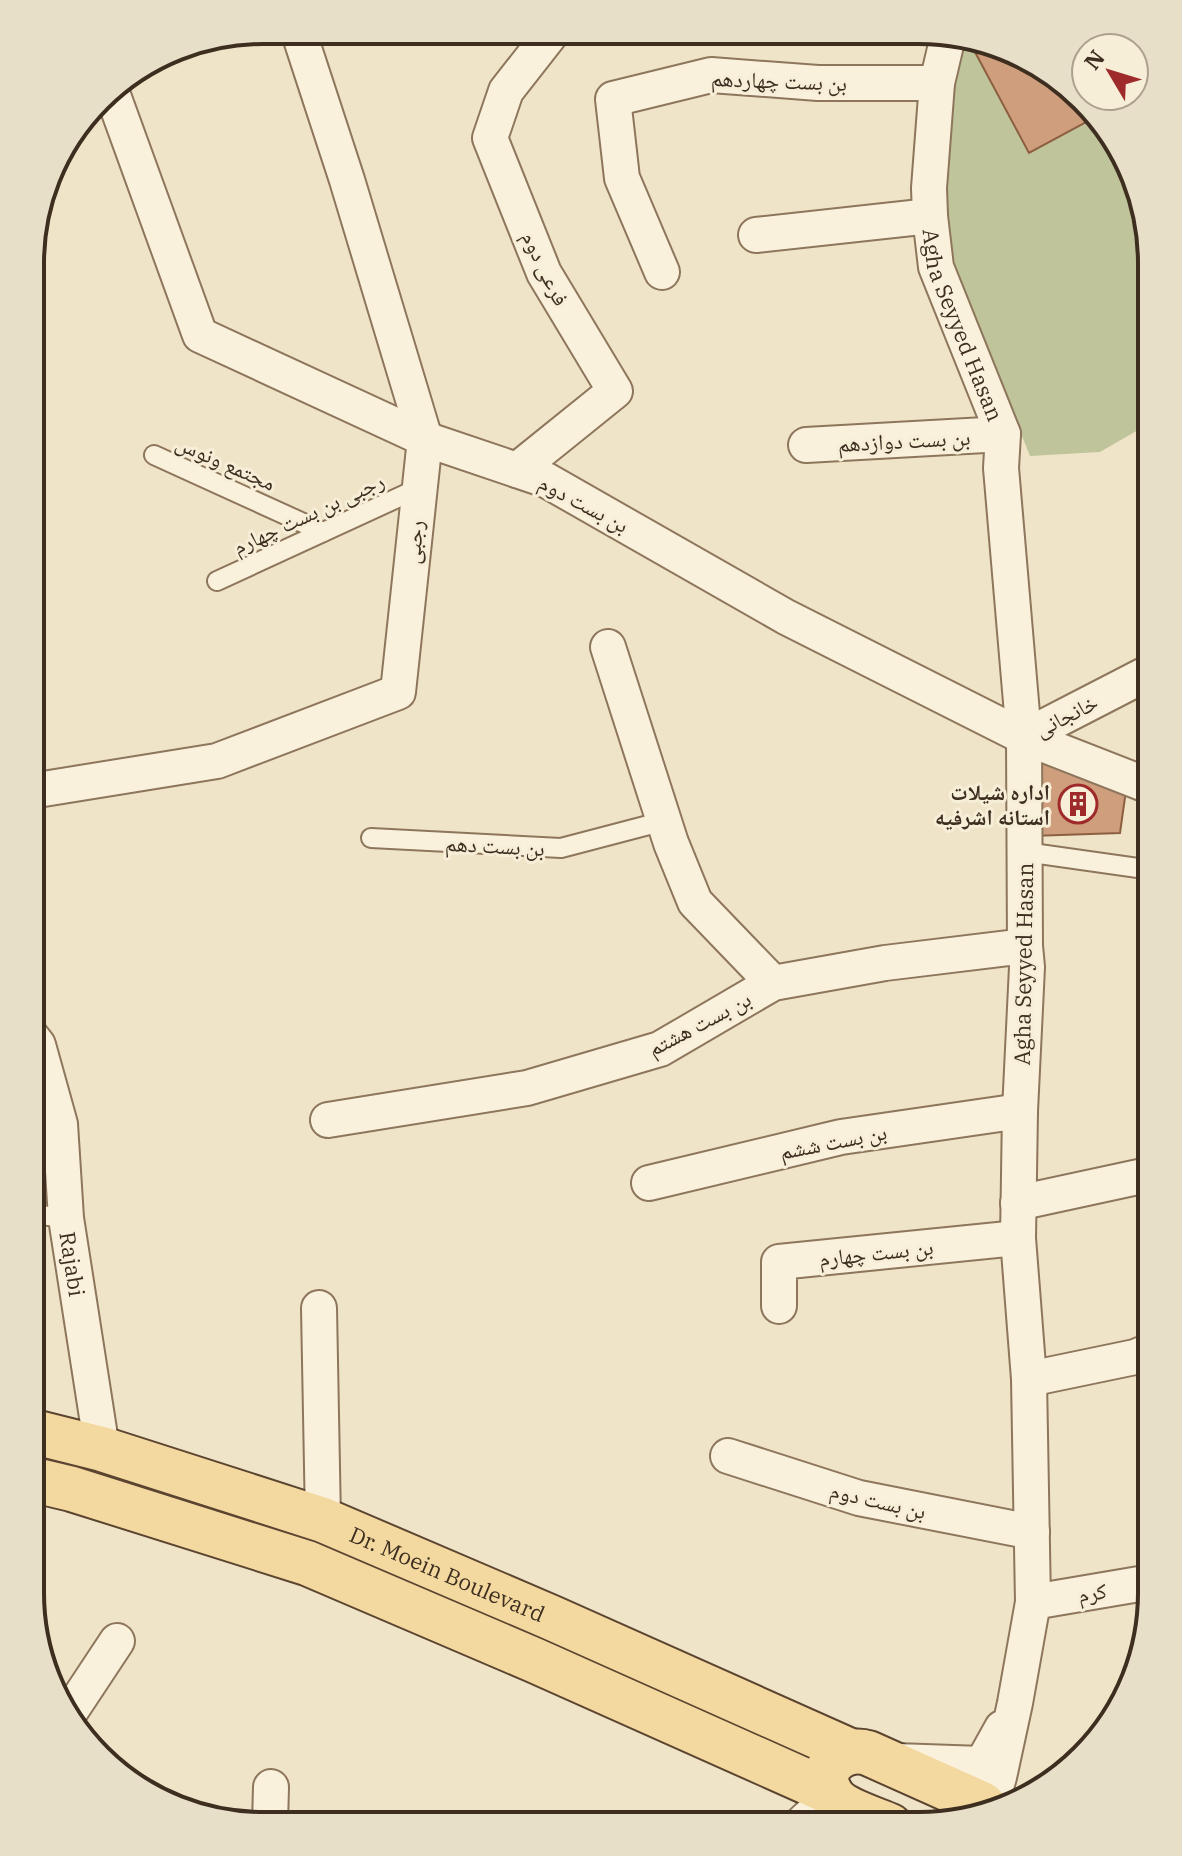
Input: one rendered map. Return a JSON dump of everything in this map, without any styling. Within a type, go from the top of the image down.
[{"type":"main road","name":"Dr. Moein Boulevard","points":[[44,1434],[102,1449],[323,1520],[980,1803]]},
{"type":"main road","name":"Dr. Moein Boulevard","points":[[44,1482],[307,1563],[534,1660],[831,1794],[841,1805],[857,1812]]},
{"type":"main road","points":[[831,1794],[827,1780],[833,1761],[841,1755],[868,1756]]},
{"type":"street","name":"رجبی","points":[[44,789],[217,761],[398,692],[425,439],[303,44]]},
{"type":"street","name":"فرعی دوم","points":[[517,470],[615,391],[544,273],[490,138],[506,91],[543,44]]},
{"type":"street","name":"Agha Seyyed Hasan","points":[[946,46],[937,83],[929,188],[930,216],[936,267],[1003,434],[1001,468],[1024,737],[1027,967],[1018,1238],[1029,1379],[1033,1602],[1015,1703],[993,1799]]},
{"type":"street","name":"بن بست چهاردهم","points":[[662,272],[622,178],[613,99],[711,75],[818,83],[937,83]]},
{"type":"street","name":"بن بست دوم","points":[[115,101],[200,335],[425,439],[546,480],[786,617],[1024,737],[1138,782]]},
{"type":"street","points":[[756,235],[930,216]]},
{"type":"street","name":"بن بست دوازدهم","points":[[806,445],[1003,434]]},
{"type":"street","points":[[608,647],[664,821],[695,902],[773,983]]},
{"type":"street","name":"خانجانی","points":[[1024,737],[1138,678]]},
{"type":"street","name":"بن بست هشتم","points":[[328,1120],[527,1088],[660,1049],[773,983],[885,963],[1025,946]]},
{"type":"street","name":"Rajabi","points":[[44,1067],[60,1124],[66,1218],[102,1449]]},
{"type":"street","name":"بن بست ششم","points":[[649,1183],[841,1137],[1020,1111]]},
{"type":"street","points":[[1018,1203],[1138,1177]]},
{"type":"street","name":"بن بست چهارم","points":[[779,1306],[779,1262],[1018,1238]]},
{"type":"street","points":[[319,1308],[323,1520]]},
{"type":"street","points":[[1029,1379],[1138,1356]]},
{"type":"street","name":"بن بست دوم","points":[[728,1456],[859,1498],[1032,1532]]},
{"type":"street","name":"کرم","points":[[1033,1602],[1138,1584]]},
{"type":"street","points":[[75,1705],[117,1641]]},
{"type":"street","points":[[868,1756],[982,1764],[1015,1703]]},
{"type":"street","points":[[270,1812],[271,1787]]},
{"type":"street","points":[[813,1812],[831,1794]]},
{"type":"lane","name":"مجتمع ونوس","points":[[154,455],[323,532]]},
{"type":"lane","name":"رجبی بن بست چهارم","points":[[217,581],[419,488]]},
{"type":"lane","name":"بن بست دهم","points":[[371,838],[561,848],[664,821]]},
{"type":"lane","points":[[1025,852],[1138,868]]},
{"type":"lane","points":[[44,1215],[66,1218]]},
{"type":"green space","points":[[955,47],[976,51],[1029,73],[1070,105],[1070,112],[1077,112],[1109,153],[1131,206],[1136,234],[1138,430],[1100,452],[1030,456],[955,268],[939,180]]},
{"type":"building","points":[[974,51],[1029,73],[1070,105],[1070,112],[1077,112],[1086,122],[1029,153]]},
{"type":"building","name":"اداره شیلات استانه اشرفیه","points":[[1034,741],[1128,776],[1120,833],[1031,836]]},
{"type":"place","name":"اداره شیلات استانه اشرفیه","points":[[1078,804]]}]
